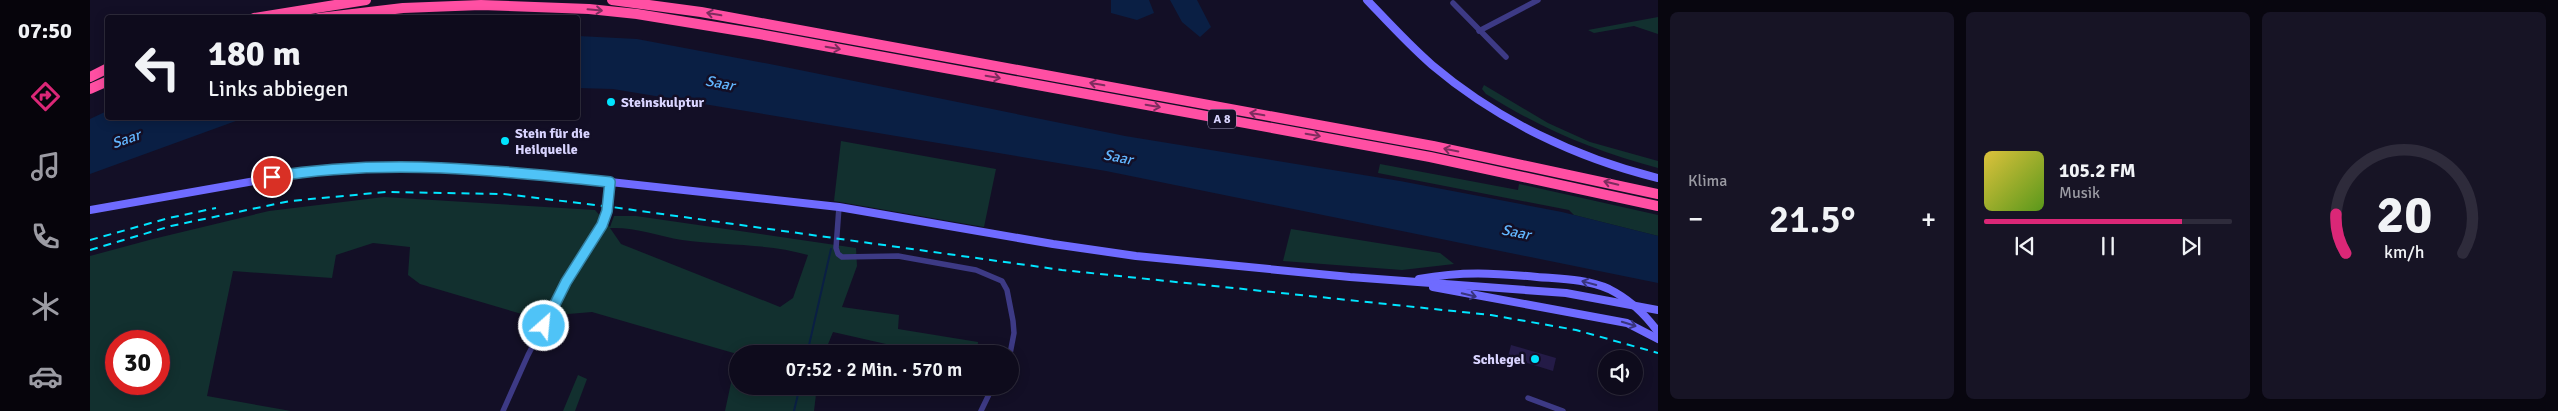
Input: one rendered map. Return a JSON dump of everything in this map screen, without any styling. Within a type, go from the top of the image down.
[{"type":"highway","points":[[273,15],[366,0]]},
{"type":"highway","name":"A 8","points":[[612,0],[762,23],[1432,146],[1658,194]]},
{"type":"highway","name":"A 8","points":[[348,15],[437,6],[540,6],[637,14],[759,34],[1430,157],[1658,206]]},
{"type":"highway","points":[[90,76],[105,69]]},
{"type":"highway","points":[[90,89],[105,82]]},
{"type":"main road","points":[[1367,0],[1418,52],[1460,86],[1521,126],[1598,160],[1658,178]]},
{"type":"main road","points":[[90,210],[279,175],[354,166],[403,166],[555,176],[839,206],[1096,251],[1254,269],[1566,293],[1658,310]]},
{"type":"main road","points":[[1404,281],[1463,272],[1582,281],[1607,288],[1631,303],[1658,332]]},
{"type":"main road","points":[[1404,281],[1478,297],[1627,323],[1658,339]]},
{"type":"street","points":[[1480,31],[1538,0]]},
{"type":"street","points":[[1453,3],[1506,57]]},
{"type":"street","points":[[503,411],[528,354],[566,282],[602,225],[607,211],[610,182]]},
{"type":"street","points":[[839,206],[836,248],[838,254],[842,257],[898,256],[976,270],[1002,280],[1007,290],[1013,321],[1014,333],[1012,345]]},
{"type":"street","points":[[981,411],[989,395]]},
{"type":"street","points":[[1528,398],[1563,411]]},
{"type":"green space","points":[[1658,17],[1658,34],[1634,26],[1594,33],[1588,30]]},
{"type":"green space","points":[[1484,85],[1548,123],[1590,142],[1658,161],[1658,168],[1591,147],[1527,118],[1486,94],[1482,89]]},
{"type":"green space","points":[[841,141],[996,169],[984,227],[834,201]]},
{"type":"green space","points":[[1380,164],[1518,190],[1519,184],[1658,215],[1658,236],[1574,215],[1569,210],[1378,173]]},
{"type":"green space","points":[[384,197],[595,210],[610,227],[614,216],[636,216],[856,248],[857,266],[842,307],[899,315],[898,329],[978,342],[978,345],[890,345],[833,332],[828,345],[729,345],[729,352],[592,312],[532,317],[420,284],[408,275],[410,247],[373,243],[336,255],[332,278],[233,271],[207,396],[291,411],[90,411],[90,256],[269,211]],"holes":[[[610,228],[682,240],[777,248],[808,255],[793,298],[780,307],[621,244]]]},
{"type":"green space","points":[[1291,229],[1440,253],[1454,264],[1402,270],[1283,261]]},
{"type":"green space","points":[[578,375],[587,379],[575,411],[563,411]]},
{"type":"green space","points":[[729,392],[729,395],[816,395],[814,411],[725,411]]},
{"type":"water","points":[[1111,0],[1149,0],[1154,13],[1137,20],[1111,13]]},
{"type":"water","points":[[1170,0],[1197,0],[1211,27],[1200,37],[1182,22]]},
{"type":"water","name":"Saar","points":[[580,36],[637,39],[1125,136],[1400,181],[1562,212],[1658,236],[1658,283],[1106,171],[613,89],[580,88]]},
{"type":"water","name":"Saar","points":[[105,112],[105,120],[238,120],[90,174],[90,119]]},
{"type":"building","name":"Schlegel","points":[[1511,345],[1556,358],[1553,371],[1508,357]]},
{"type":"waterway","points":[[809,345],[831,249]]},
{"type":"waterway","points":[[794,411],[798,395]]},
{"type":"railway","points":[[90,250],[171,226],[290,201],[386,192],[504,194],[612,207],[1062,270],[1491,315],[1576,330],[1658,353]]},
{"type":"railway","points":[[90,240],[169,218],[216,208]]},
{"type":"place","name":"Steinskulptur","points":[[611,102]]},
{"type":"place","name":"Stein für die Heilquelle","points":[[505,141]]},
{"type":"place","name":"Schlegel","points":[[1535,359]]},
{"type":"route","points":[[272,177],[323,169],[403,166],[555,176],[610,182],[607,211],[602,225],[566,282],[544,326]]}]
